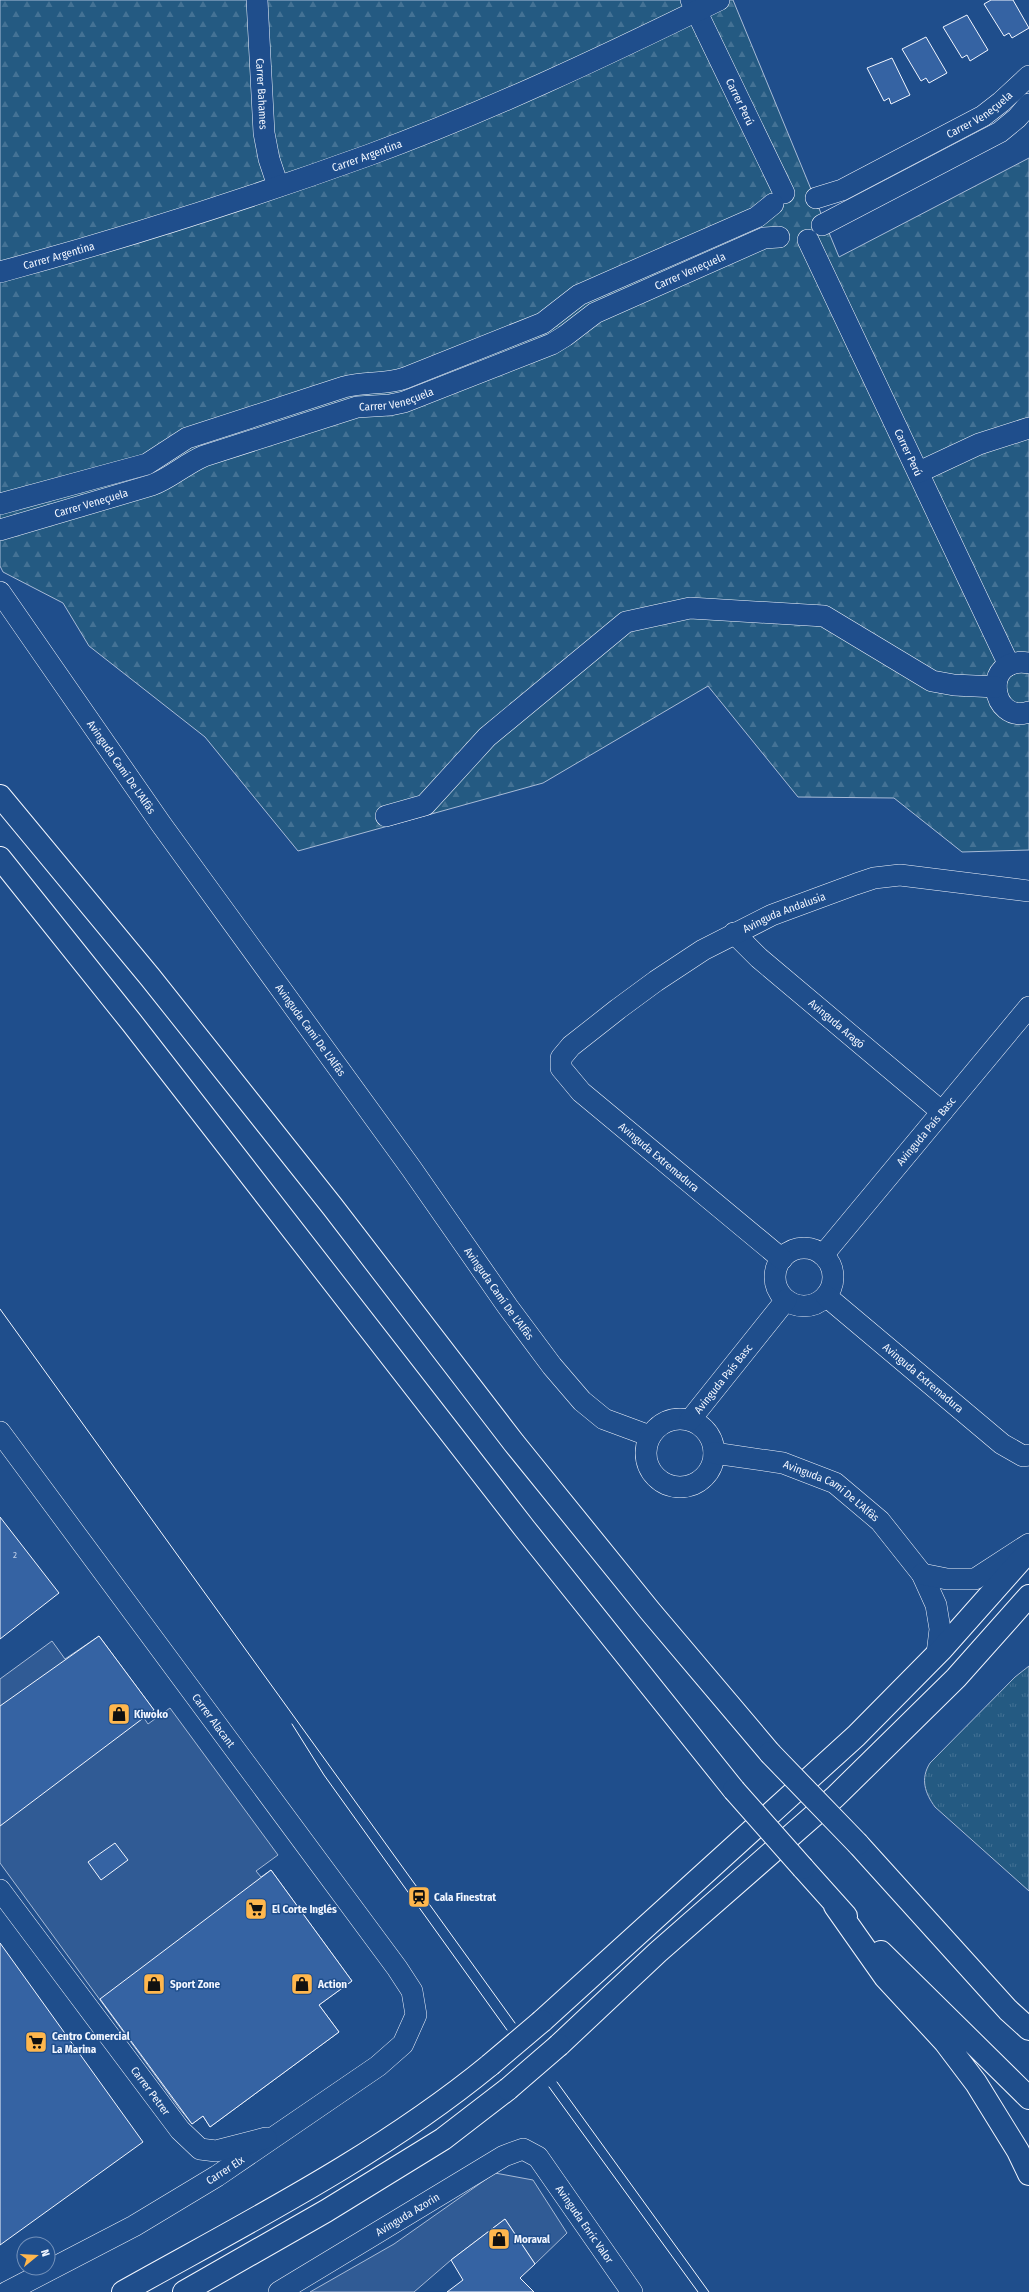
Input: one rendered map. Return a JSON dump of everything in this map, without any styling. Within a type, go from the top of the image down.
[{"type":"main road","points":[[0,796],[169,1002],[332,1206],[514,1444],[650,1611],[770,1753],[858,1844],[1008,2010],[1029,2028]]},
{"type":"main road","points":[[0,858],[132,1023],[525,1529],[734,1790],[835,1906],[1029,2098]]},
{"type":"main road","points":[[123,2292],[306,2189],[422,2118],[490,2065],[542,2021],[647,1924],[822,1769],[937,1654],[1029,1551]]},
{"type":"main road","points":[[184,2292],[326,2211],[443,2139],[508,2089],[559,2045],[658,1952],[835,1797],[956,1678],[1029,1596]]},
{"type":"main road","points":[[835,1906],[885,1977],[945,2042],[976,2083],[1018,2151],[1029,2174]]},
{"type":"street","name":"Carrer Bahames","points":[[257,0],[264,133],[269,159],[278,186]]},
{"type":"street","name":"Carrer Argentina","points":[[0,272],[186,219],[370,155],[466,116],[583,65],[694,6],[719,0]]},
{"type":"street","name":"Carrer Perú","points":[[694,6],[778,198]]},
{"type":"street","name":"Carrer Veneçuela","points":[[816,198],[846,188],[983,116],[1001,102],[1029,76]]},
{"type":"street","name":"Carrer Veneçuela","points":[[822,225],[1000,132],[1012,123],[1029,104]]},
{"type":"street","points":[[802,190],[816,198],[821,207],[822,225],[818,233],[808,240],[794,244],[778,237],[770,222],[770,213],[778,198],[802,190]]},
{"type":"street","name":"Carrer Veneçuela","points":[[0,504],[147,464],[186,438],[344,387],[365,383],[384,384],[405,378],[543,323],[579,295],[757,217],[778,198]]},
{"type":"street","name":"Carrer Veneçuela","points":[[0,530],[18,523],[152,485],[173,476],[191,462],[201,457],[357,407],[390,405],[420,397],[552,344],[595,313],[764,238],[778,237]]},
{"type":"street","name":"Carrer Perú","points":[[808,240],[919,472],[1019,664]]},
{"type":"street","points":[[919,472],[979,444],[1029,428]]},
{"type":"street","name":"Avinguda Camí De L'Alfàs","points":[[0,592],[161,824],[407,1162],[508,1307],[552,1366],[582,1401],[604,1419],[650,1436]]},
{"type":"street","points":[[386,816],[425,805],[487,737],[626,622],[690,608],[824,616],[928,679],[954,685],[996,687]]},
{"type":"street","points":[[1019,664],[999,674],[996,687],[998,699],[1003,705],[1018,713],[1029,712]]},
{"type":"street","name":"Avinguda Andalusia","points":[[571,1046],[656,981],[734,934],[808,901],[874,878],[888,876],[1029,891]]},
{"type":"street","name":"Avinguda Aragó","points":[[734,934],[759,958],[942,1112]]},
{"type":"street","name":"Avinguda País Basc","points":[[824,1255],[1029,1007]]},
{"type":"street","name":"Avinguda Extremadura","points":[[571,1046],[561,1058],[561,1068],[568,1079],[581,1092],[782,1259]]},
{"type":"street","points":[[799,1248],[809,1248],[824,1255],[831,1264],[834,1274],[833,1283],[826,1296],[815,1305],[805,1306],[796,1305],[786,1300],[780,1294],[775,1275],[782,1259],[790,1251],[799,1248]]},
{"type":"street","name":"Avinguda Extremadura","points":[[826,1296],[1002,1444],[1026,1456]]},
{"type":"street","name":"Avinguda País Basc","points":[[690,1420],[786,1300]]},
{"type":"street","points":[[677,1419],[690,1420],[707,1432],[712,1442],[714,1453],[712,1464],[702,1478],[687,1486],[676,1487],[665,1484],[656,1478],[649,1468],[646,1458],[646,1447],[650,1436],[657,1427],[666,1421],[677,1419]]},
{"type":"street","name":"Carrer Alacant","points":[[0,1432],[397,1968],[412,1991],[416,2015]]},
{"type":"street","name":"Avinguda Camí De L'Alfàs","points":[[714,1453],[783,1463],[835,1484],[880,1521],[922,1574],[936,1605],[940,1629],[937,1654]]},
{"type":"street","points":[[922,1574],[947,1579],[975,1579],[1029,1544]]},
{"type":"street","name":"Carrer Petrer","points":[[0,1890],[180,2130],[200,2149],[216,2151],[276,2136]]},
{"type":"street","name":"Carrer Elx","points":[[8,2292],[42,2276],[134,2226],[217,2176],[276,2136],[378,2066],[403,2044],[416,2015]]},
{"type":"street","name":"Avinguda Azorin","points":[[279,2292],[504,2156],[523,2149],[538,2158]]},
{"type":"street","name":"Avinguda Enric Valor","points":[[538,2158],[632,2292]]},
{"type":"green space","points":[[0,0],[733,0],[839,257],[1029,158],[1029,850],[962,852],[894,798],[798,797],[708,686],[543,783],[298,851],[205,737],[89,646],[63,603],[3,572],[0,566]]},
{"type":"green space","points":[[1029,1666],[1029,1891],[935,1807],[926,1791],[925,1775],[930,1763],[1015,1677]]},
{"type":"shaded area","points":[[99,1636],[154,1710],[144,1718],[148,1724],[170,1708],[278,1855],[256,1871],[261,1877],[271,1870],[352,1981],[319,2005],[339,2032],[210,2127],[203,2116],[192,2124],[179,2108],[0,1863],[0,1679],[52,1641],[65,1659]]},
{"type":"shaded area","points":[[495,2173],[533,2180],[567,2233],[535,2264],[505,2219],[451,2260],[414,2292],[310,2292],[394,2244]]},
{"type":"building","points":[[991,0],[1013,0],[1029,28],[1012,38],[1009,33],[1004,36],[984,4]]},
{"type":"building","points":[[967,15],[988,50],[970,61],[967,55],[962,58],[943,27]]},
{"type":"building","points":[[926,37],[947,73],[929,83],[926,78],[921,81],[902,49]]},
{"type":"building","points":[[892,58],[910,95],[891,104],[889,98],[884,101],[867,68]]},
{"type":"building","points":[[0,1517],[59,1593],[0,1639]]},
{"type":"building","points":[[99,1636],[154,1710],[0,1826],[0,1706]]},
{"type":"building","points":[[115,1843],[128,1860],[101,1880],[88,1862]]},
{"type":"building","points":[[271,1870],[352,1981],[319,2005],[339,2032],[210,2127],[203,2116],[192,2124],[100,1999]]},
{"type":"building","name":"Centro Comercial La Marina","points":[[0,1943],[143,2142],[0,2245]]},
{"type":"building","name":"Moraval","points":[[505,2219],[535,2264],[520,2278],[534,2292],[447,2292],[463,2280],[451,2260]]},
{"type":"tram line","points":[[0,1309],[515,2023]]},
{"type":"tram line","points":[[292,1724],[324,1775],[507,2030]]},
{"type":"tram line","points":[[557,2082],[709,2292]]},
{"type":"tram line","points":[[549,2087],[698,2292]]},
{"type":"place","name":"Kiwoko","points":[[119,1714]]},
{"type":"place","name":"Cala Finestrat","points":[[419,1897]]},
{"type":"place","name":"El Corte Inglés","points":[[256,1909]]},
{"type":"place","name":"Sport Zone","points":[[154,1984]]},
{"type":"place","name":"Action","points":[[302,1984]]},
{"type":"place","name":"Centro Comercial La Marina","points":[[36,2042]]},
{"type":"place","name":"Moraval","points":[[499,2239]]}]
